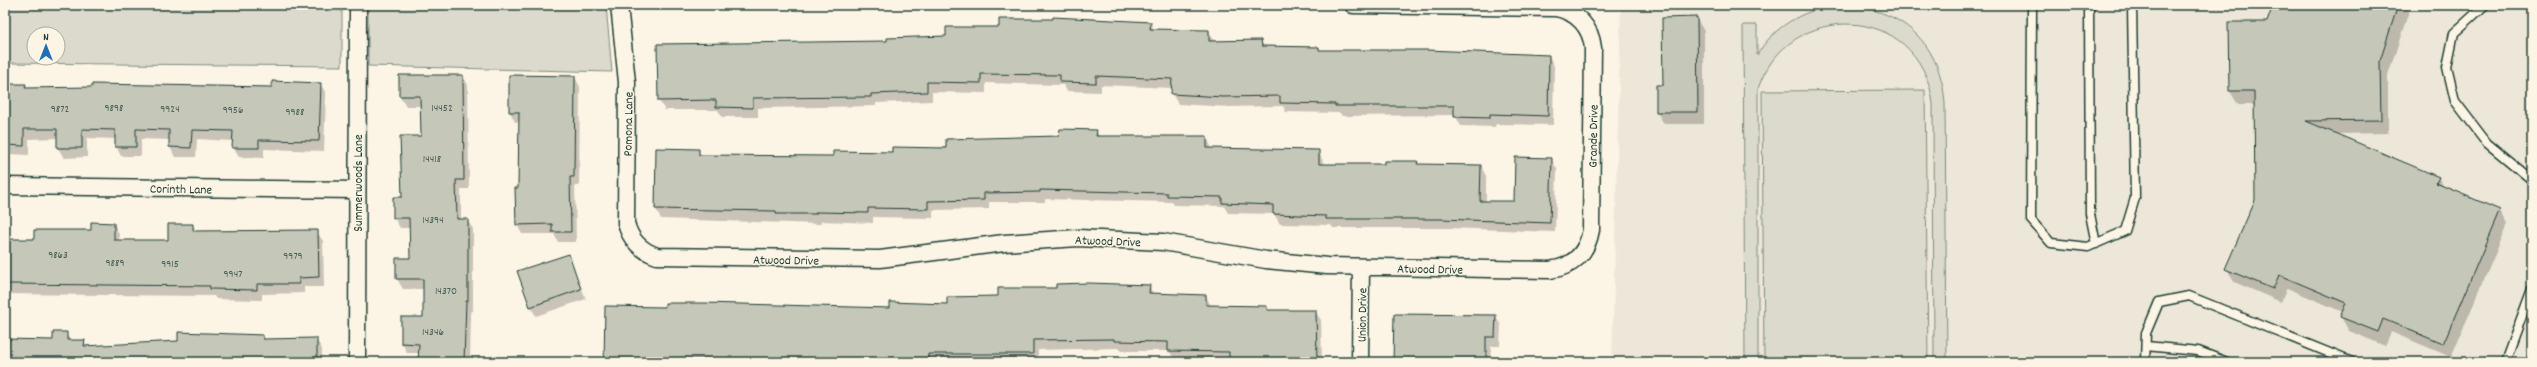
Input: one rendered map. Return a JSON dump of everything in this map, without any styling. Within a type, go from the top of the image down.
[{"type":"street","name":"Summerwoods Lane","points":[[357,362],[358,5]]},
{"type":"street","name":"Pomona Lane","points":[[619,5],[627,82],[626,217],[629,233],[635,242]]},
{"type":"street","points":[[1352,5],[1483,6]]},
{"type":"street","name":"Grande Drive","points":[[1483,6],[1556,8],[1569,12],[1580,19],[1588,30],[1593,48],[1591,230],[1588,243],[1581,254]]},
{"type":"street","name":"Corinth Lane","points":[[5,186],[357,190]]},
{"type":"street","name":"Atwood Drive","points":[[635,242],[645,251],[665,258],[850,260],[911,256],[1025,240],[1121,239],[1177,244],[1297,264],[1361,267],[1550,270],[1568,265],[1581,254]]},
{"type":"street","name":"Union Drive","points":[[1360,362],[1361,267]]},
{"type":"lane","points":[[2032,5],[2031,220],[2051,243],[2088,247],[2124,231],[2135,198],[2132,5]]},
{"type":"lane","points":[[2089,5],[2090,214],[2096,244]]},
{"type":"lane","points":[[2485,5],[2454,33],[2447,67],[2456,101],[2487,143],[2532,180]]},
{"type":"lane","points":[[2505,362],[2532,289]]},
{"type":"lane","points":[[2145,362],[2146,333],[2159,302],[2189,296],[2352,362]]},
{"type":"lane","points":[[2146,346],[2198,351],[2227,362]]},
{"type":"shaded area","points":[[5,5],[342,5],[342,66],[66,64],[66,26],[26,26],[26,63],[5,63]]},
{"type":"shaded area","points":[[368,5],[606,5],[612,72],[368,66]]},
{"type":"shaded area","points":[[1621,5],[2532,5],[2532,362],[1612,362]]},
{"type":"shaded area","points":[[1833,5],[1877,11],[1895,19],[1911,30],[1924,43],[1934,60],[1941,80],[1945,103],[1947,362],[1934,362],[1933,104],[1923,70],[1905,45],[1880,30],[1852,24],[1823,27],[1795,39],[1773,60],[1758,89],[1758,362],[1745,362],[1743,25],[1757,25],[1757,55],[1772,36],[1789,22],[1799,16]]},
{"type":"shaded area","points":[[1925,90],[1928,362],[1764,362],[1762,91]]},
{"type":"building","points":[[2273,5],[2398,5],[2380,61],[2381,120],[2306,121],[2439,177],[2436,183],[2500,210],[2443,344],[2383,319],[2378,332],[2340,317],[2346,303],[2279,275],[2273,289],[2225,269],[2255,200],[2254,91],[2229,91],[2228,22],[2267,22]]},
{"type":"building","points":[[1053,17],[1151,22],[1150,29],[1209,30],[1209,41],[1261,40],[1262,46],[1319,47],[1319,50],[1427,50],[1549,55],[1548,116],[1490,114],[1490,118],[1454,117],[1454,106],[1335,106],[1335,104],[1280,103],[1280,96],[1223,97],[1171,94],[1172,79],[1096,76],[1096,83],[1060,82],[1060,75],[981,74],[981,83],[927,82],[927,92],[871,94],[871,97],[753,98],[753,108],[716,107],[716,100],[658,101],[657,44],[887,41],[887,38],[946,36],[946,27],[999,27],[999,19],[1053,19]]},
{"type":"building","points":[[1697,17],[1698,112],[1656,112],[1656,85],[1663,85],[1662,18]]},
{"type":"building","points":[[399,75],[463,75],[464,180],[456,180],[457,219],[468,219],[468,301],[466,301],[464,362],[418,362],[419,344],[401,343],[401,317],[423,317],[423,279],[396,279],[396,258],[410,258],[409,218],[393,218],[393,197],[402,197],[400,136],[421,136],[420,96],[399,96]]},
{"type":"building","points":[[509,75],[575,76],[574,177],[570,177],[571,232],[552,232],[552,224],[516,225],[515,188],[518,188],[519,112],[509,112]]},
{"type":"building","points":[[272,81],[321,83],[319,141],[259,140],[259,148],[232,148],[233,131],[192,130],[191,148],[169,147],[169,130],[136,129],[136,147],[115,147],[115,130],[82,129],[82,148],[57,148],[57,129],[24,129],[24,146],[5,145],[5,84],[26,84],[25,88],[92,87],[92,84],[272,87]]},
{"type":"building","points":[[1060,129],[1097,130],[1096,136],[1207,136],[1207,148],[1319,150],[1319,164],[1384,164],[1384,161],[1418,161],[1417,164],[1481,165],[1480,201],[1514,201],[1515,157],[1552,158],[1550,223],[1441,219],[1326,219],[1326,216],[1273,214],[1273,205],[1222,203],[1222,197],[1167,196],[1167,193],[1040,190],[1040,192],[984,193],[984,200],[928,201],[928,209],[868,208],[868,213],[816,212],[816,214],[776,214],[776,211],[655,209],[656,148],[699,149],[699,155],[833,156],[833,151],[892,152],[892,147],[946,148],[946,139],[1059,136]]},
{"type":"building","points":[[91,222],[114,223],[114,240],[168,240],[168,224],[193,224],[193,231],[318,230],[319,277],[299,278],[299,284],[257,284],[257,290],[210,289],[210,286],[5,284],[5,239],[34,239],[34,230],[91,230]]},
{"type":"building","points":[[569,254],[581,289],[530,307],[517,271]]},
{"type":"building","points":[[1088,283],[1150,285],[1149,293],[1206,295],[1206,305],[1267,306],[1267,310],[1316,310],[1317,362],[1229,360],[1229,352],[1168,351],[1168,342],[1114,341],[1114,339],[1033,340],[1033,354],[928,354],[928,360],[874,359],[874,362],[726,362],[726,359],[604,362],[605,306],[665,307],[665,303],[703,303],[890,308],[890,302],[947,304],[947,297],[998,296],[998,288],[1056,288],[1056,284]]},
{"type":"building","points":[[1394,314],[1496,315],[1495,337],[1486,337],[1486,362],[1393,362]]},
{"type":"building","points":[[53,332],[67,332],[67,340],[85,340],[84,346],[178,341],[178,332],[263,335],[263,339],[317,338],[317,362],[5,362],[5,339],[53,340]]}]
